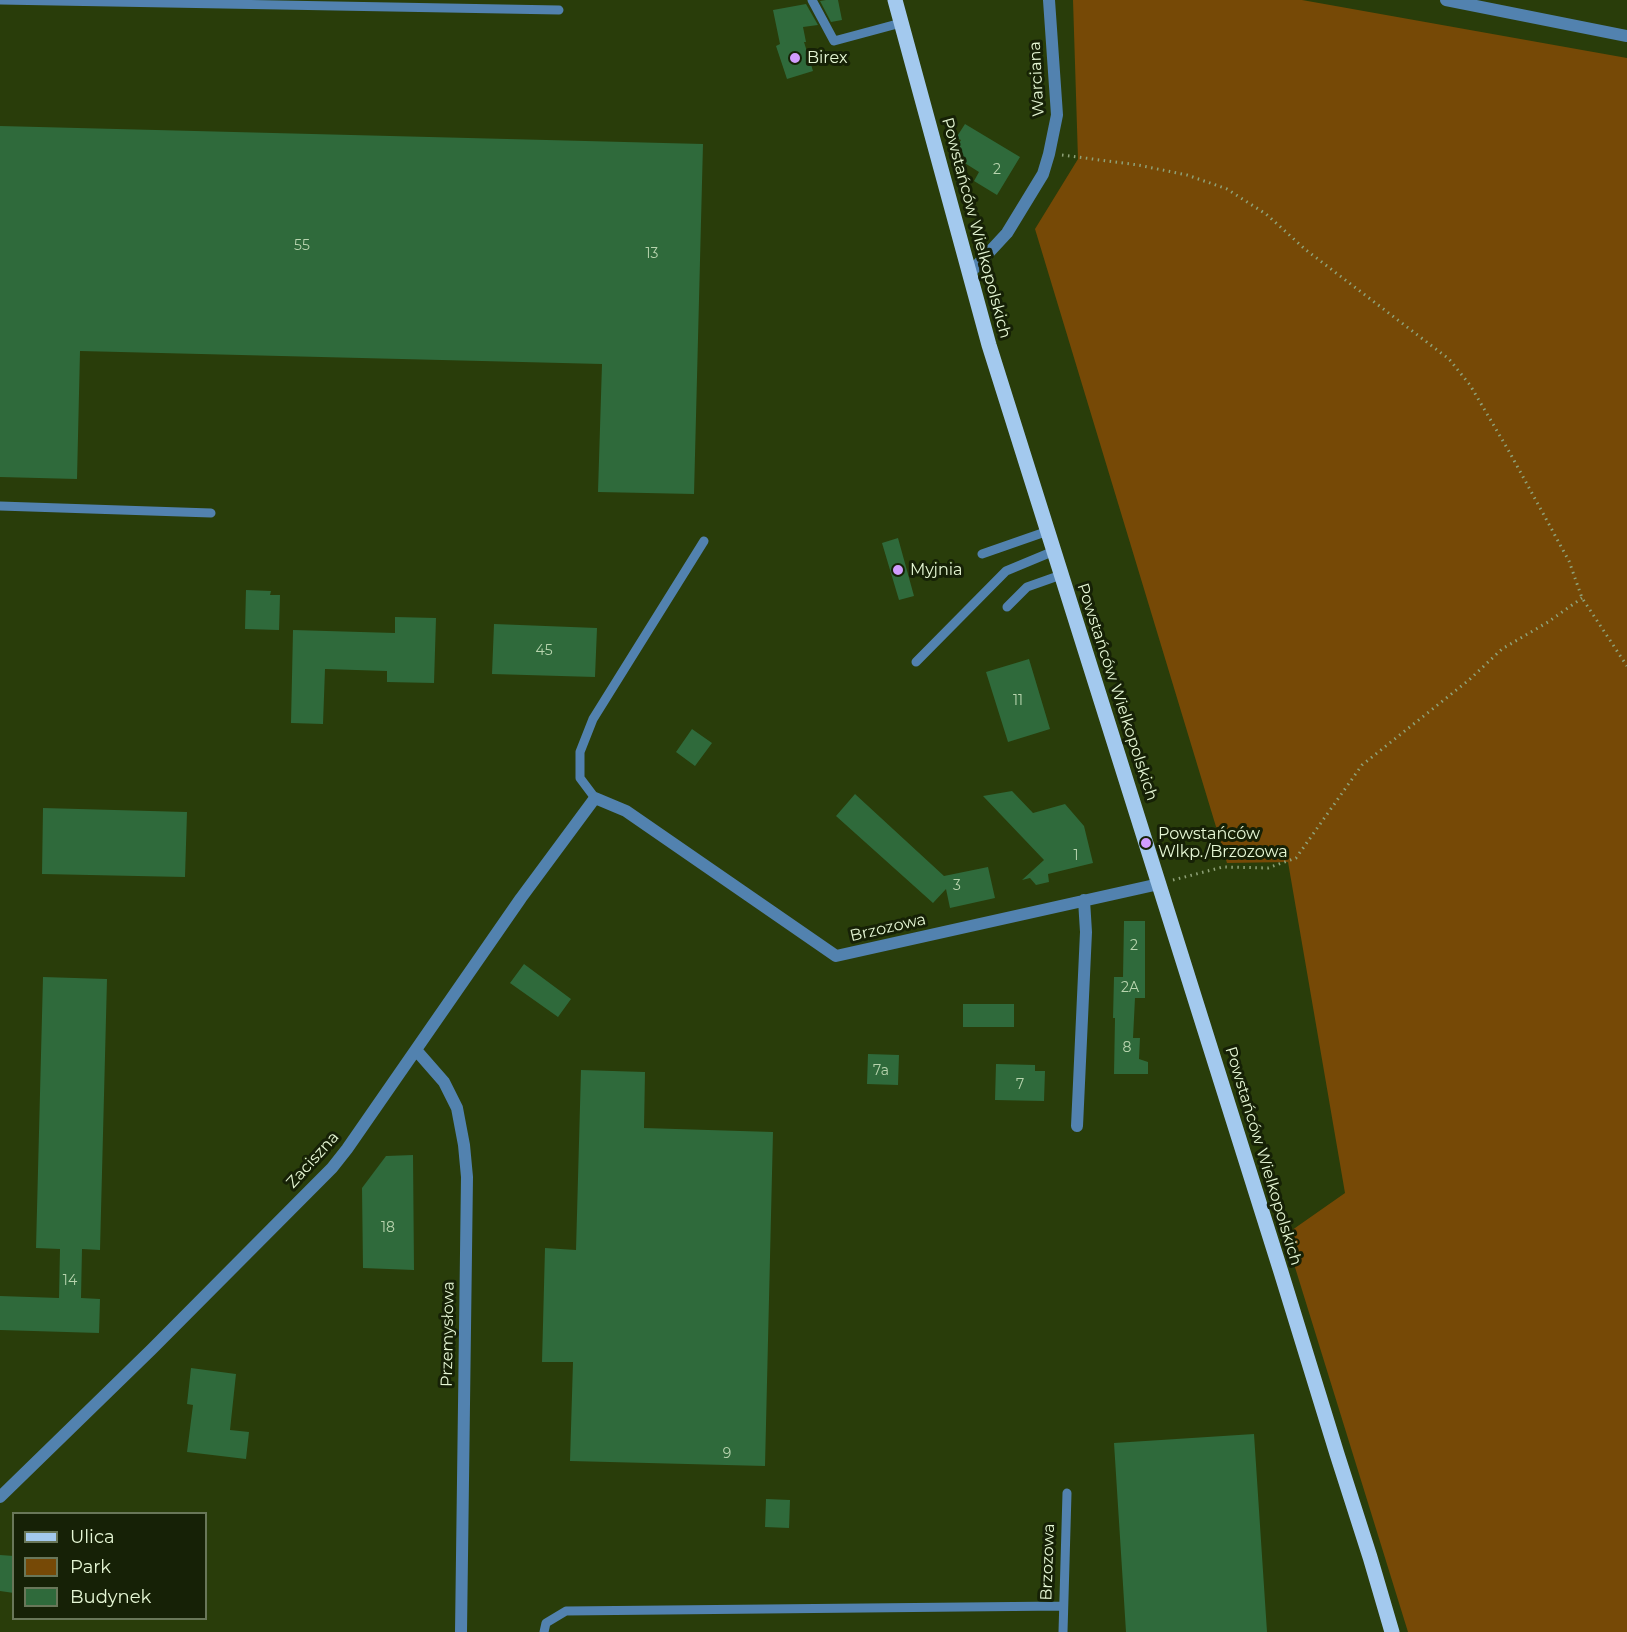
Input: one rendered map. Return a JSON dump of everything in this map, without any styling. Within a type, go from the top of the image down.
[{"type":"main road","name":"Powstańców Wielkopolskich","points":[[895,0],[990,345],[1392,1632]]},
{"type":"street","name":"Warciana","points":[[969,274],[1008,233],[1043,174],[1049,154],[1057,115],[1049,0]]},
{"type":"street","points":[[1446,0],[1627,36]]},
{"type":"street","name":"Brzozowa","points":[[595,798],[626,811],[836,956],[1159,884]]},
{"type":"street","name":"Zaciszna","points":[[0,1497],[152,1349],[332,1168],[521,898],[595,798]]},
{"type":"street","points":[[1077,1126],[1086,932],[1084,900]]},
{"type":"street","name":"Przemysłowa","points":[[416,1050],[444,1082],[457,1108],[466,1166],[461,1632]]},
{"type":"lane","points":[[0,0],[559,10]]},
{"type":"lane","points":[[812,0],[834,41],[901,23]]},
{"type":"lane","points":[[0,506],[211,513]]},
{"type":"lane","points":[[982,554],[1048,531]]},
{"type":"lane","points":[[595,798],[580,778],[580,752],[593,720],[704,541]]},
{"type":"lane","points":[[916,662],[1006,571],[1054,551]]},
{"type":"lane","points":[[1007,607],[1028,587],[1061,575]]},
{"type":"lane","name":"Brzozowa","points":[[1063,1632],[1067,1493]]},
{"type":"lane","points":[[544,1632],[546,1623],[566,1611],[1064,1606]]},
{"type":"path","points":[[1049,154],[1118,162],[1187,175],[1227,189],[1266,214],[1306,250],[1449,359],[1470,385],[1510,453],[1569,561],[1582,598],[1627,666]]},
{"type":"path","points":[[1159,884],[1222,867],[1268,868],[1296,858],[1362,765],[1461,686],[1502,649],[1548,622],[1582,598]]},
{"type":"green space","points":[[1073,0],[1302,0],[1627,58],[1627,1632],[1408,1632],[1285,1235],[1345,1193],[1288,862],[1227,863],[1035,229],[1078,159]]},
{"type":"building","points":[[838,0],[842,20],[831,22],[820,1]]},
{"type":"building","points":[[806,4],[818,25],[803,27],[806,42],[804,42],[813,71],[787,79],[776,46],[780,44],[773,10]]},
{"type":"building","points":[[965,124],[1020,157],[997,195],[974,181],[979,172],[952,155],[961,140],[956,138]]},
{"type":"building","points":[[0,126],[703,144],[694,494],[598,492],[602,364],[80,351],[77,479],[0,477]]},
{"type":"building","name":"Myjnia","points":[[898,538],[914,596],[899,600],[882,543]]},
{"type":"building","points":[[246,590],[271,591],[270,595],[280,595],[279,630],[245,629]]},
{"type":"building","points":[[395,617],[436,618],[434,683],[387,682],[387,671],[325,669],[323,724],[291,723],[293,630],[395,633]]},
{"type":"building","points":[[494,624],[597,628],[595,677],[492,674]]},
{"type":"building","points":[[1029,659],[1050,729],[1008,742],[986,672]]},
{"type":"building","points":[[692,729],[712,743],[695,766],[676,752]]},
{"type":"building","points":[[1012,791],[1033,813],[1065,804],[1084,826],[1093,863],[1048,874],[1049,882],[1036,885],[1030,878],[1022,880],[1044,860],[983,796]]},
{"type":"building","points":[[855,794],[944,876],[988,867],[995,898],[950,908],[946,889],[933,903],[836,816]]},
{"type":"building","points":[[43,808],[187,812],[185,877],[42,874]]},
{"type":"building","points":[[1124,921],[1145,921],[1145,998],[1135,998],[1133,1038],[1140,1038],[1139,1059],[1148,1062],[1148,1074],[1114,1074],[1114,977],[1123,977]]},
{"type":"building","points":[[524,964],[571,999],[558,1017],[510,983]]},
{"type":"building","points":[[43,977],[107,979],[100,1250],[82,1249],[81,1298],[100,1299],[99,1333],[0,1330],[0,1296],[59,1298],[60,1249],[36,1248]]},
{"type":"building","points":[[963,1004],[1014,1004],[1014,1027],[963,1027]]},
{"type":"building","points":[[868,1054],[899,1055],[898,1085],[867,1084]]},
{"type":"building","points":[[996,1064],[1035,1065],[1035,1071],[1045,1071],[1044,1101],[995,1100]]},
{"type":"building","points":[[581,1070],[645,1072],[644,1128],[773,1132],[765,1466],[570,1461],[573,1362],[542,1362],[545,1248],[576,1250]]},
{"type":"building","points":[[413,1155],[414,1270],[363,1268],[362,1188],[386,1156]]},
{"type":"building","points":[[191,1368],[236,1374],[230,1430],[249,1432],[246,1459],[187,1452],[193,1405],[187,1404]]},
{"type":"building","points":[[1254,1434],[1267,1632],[1126,1632],[1114,1443]]},
{"type":"building","points":[[766,1499],[790,1500],[789,1528],[765,1527]]},
{"type":"building","points":[[0,1555],[12,1556],[12,1593],[0,1591]]},
{"type":"place","name":"Birex","points":[[795,58]]},
{"type":"place","name":"Myjnia","points":[[898,570]]},
{"type":"place","name":"Powstańców Wlkp./Brzozowa","points":[[1146,843]]}]
